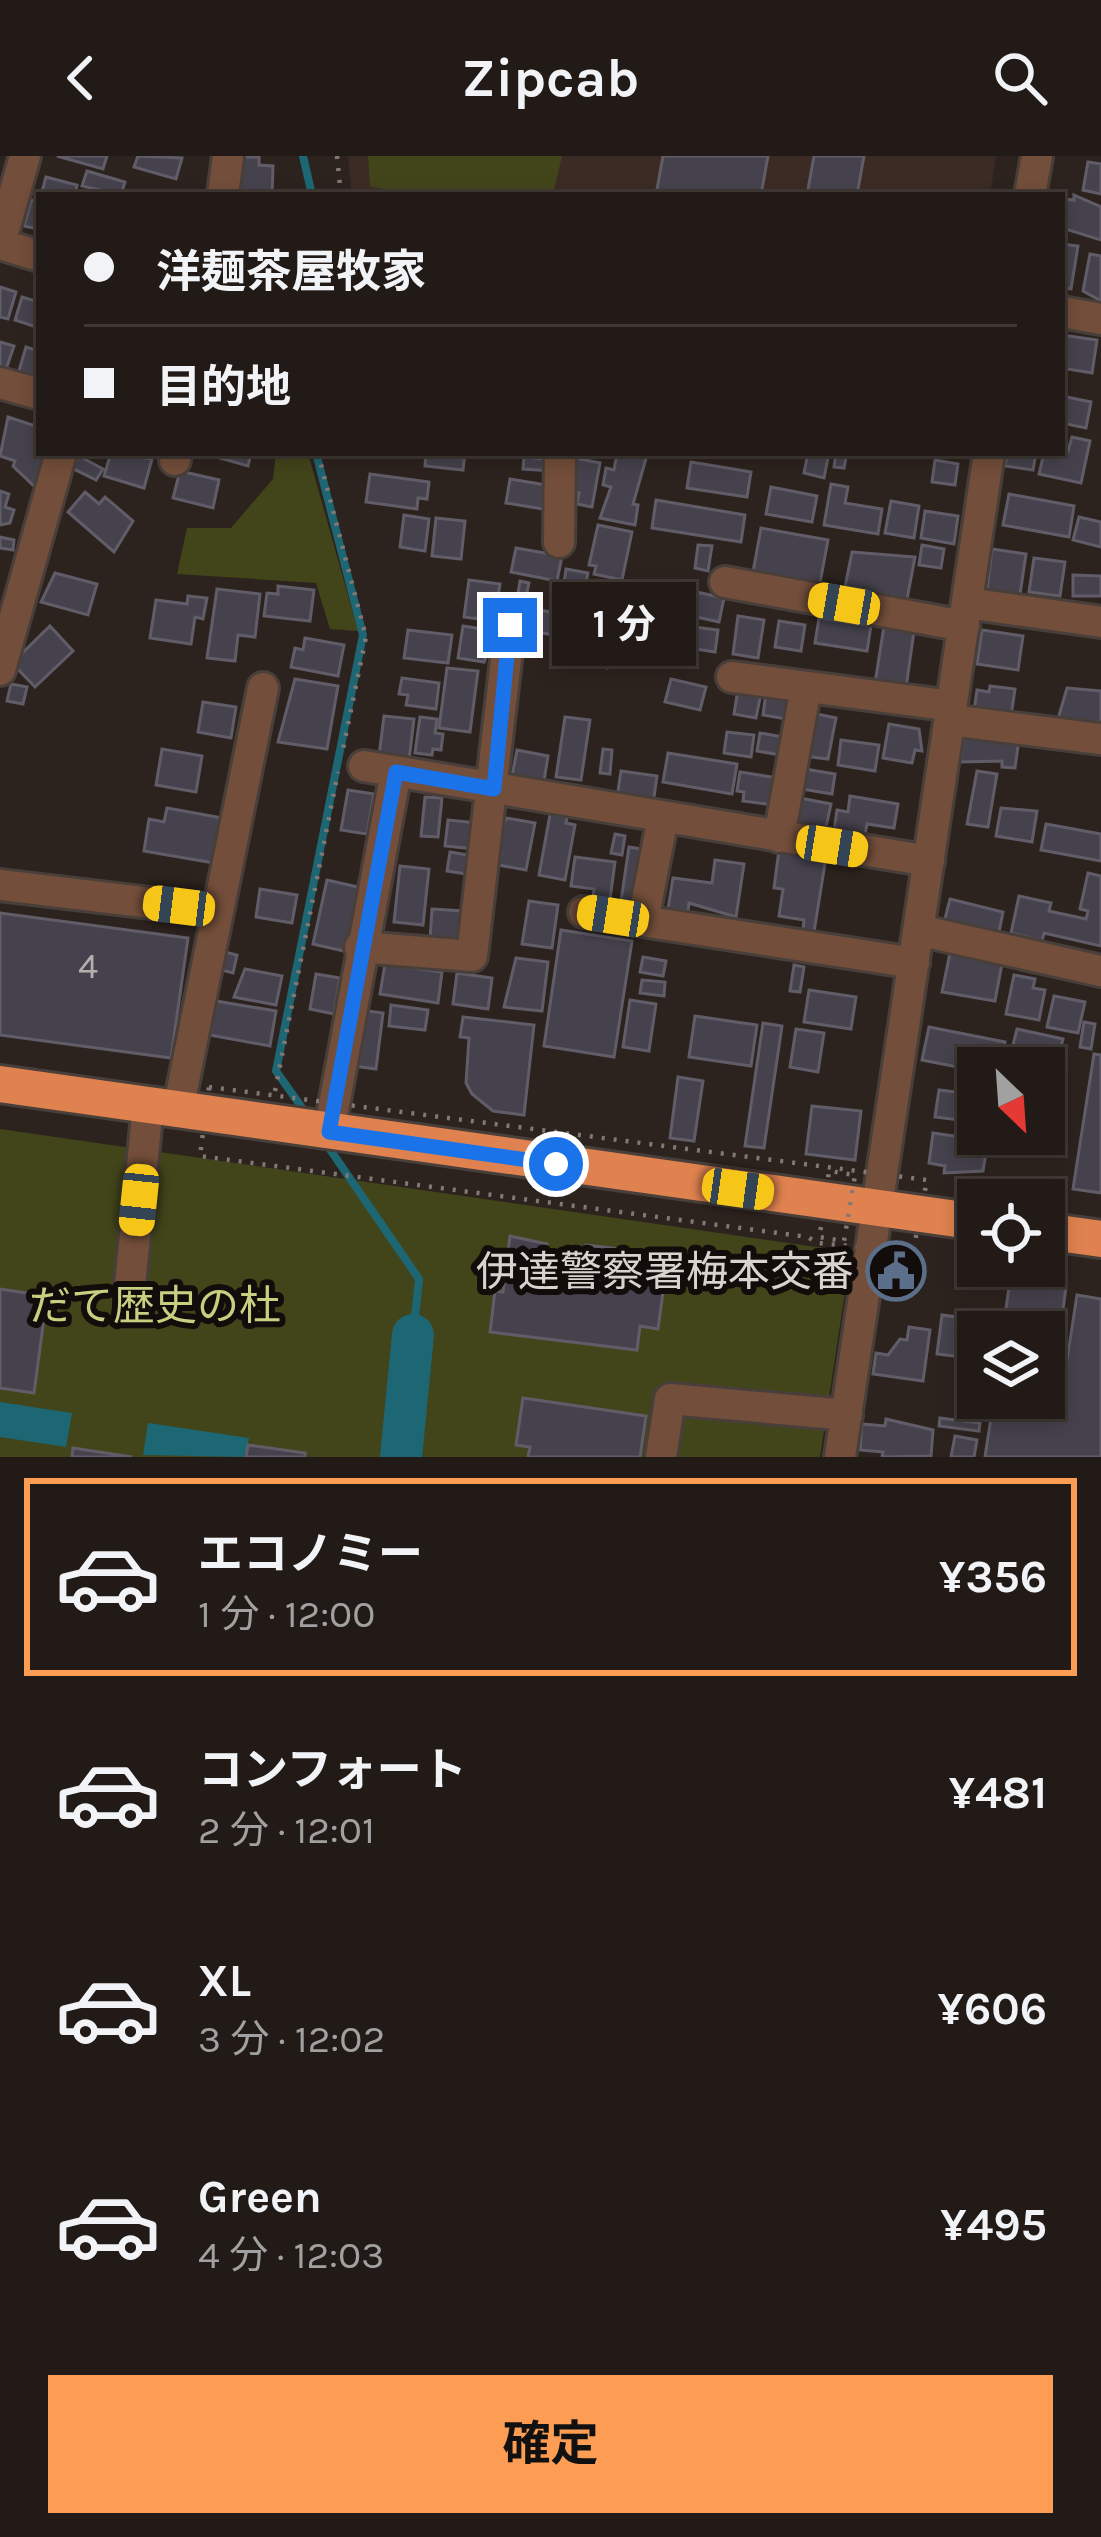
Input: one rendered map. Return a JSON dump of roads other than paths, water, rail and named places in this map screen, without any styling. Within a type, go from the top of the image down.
[{"type":"highway","points":[[0,1084],[957,1219]]},
{"type":"highway","points":[[1065,1234],[1101,1240]]},
{"type":"street","points":[[25,156],[0,244],[36,255]]},
{"type":"street","points":[[223,192],[228,156]]},
{"type":"street","points":[[1031,192],[1037,156]]},
{"type":"street","points":[[1065,312],[1101,319]]},
{"type":"street","points":[[0,383],[36,393]]},
{"type":"street","points":[[1,670],[60,456]]},
{"type":"street","points":[[559,542],[560,456]]},
{"type":"street","points":[[840,1457],[989,456]]},
{"type":"street","points":[[725,583],[966,615],[1101,622]]},
{"type":"street","points":[[360,946],[472,956],[510,625]]},
{"type":"street","points":[[732,677],[1101,739]]},
{"type":"street","points":[[779,837],[806,686]]},
{"type":"street","points":[[129,1295],[163,1108],[218,910],[263,688]]},
{"type":"street","points":[[364,766],[928,861]]},
{"type":"street","points":[[329,1132],[396,772]]},
{"type":"street","points":[[643,921],[663,818]]},
{"type":"street","points":[[0,885],[218,910]]},
{"type":"street","points":[[584,912],[914,963]]},
{"type":"street","points":[[918,930],[1101,971]]},
{"type":"street","points":[[662,1457],[670,1399],[847,1415]]},
{"type":"water","points":[[0,1402],[72,1413],[66,1447],[0,1437]]},
{"type":"water","points":[[148,1423],[249,1438],[244,1457],[143,1455]]},
{"type":"waterway","points":[[303,156],[311,192]]},
{"type":"waterway","points":[[305,1112],[276,1071],[363,635],[317,456]]},
{"type":"waterway","points":[[327,1145],[419,1279],[413,1335]]},
{"type":"waterway","points":[[401,1457],[413,1335]]},
{"type":"place","name":"伊達警察署梅本交番","points":[[896,1271]]},
{"type":"park label","name":"だて歴史の杜","points":[[155,1305]]}]
